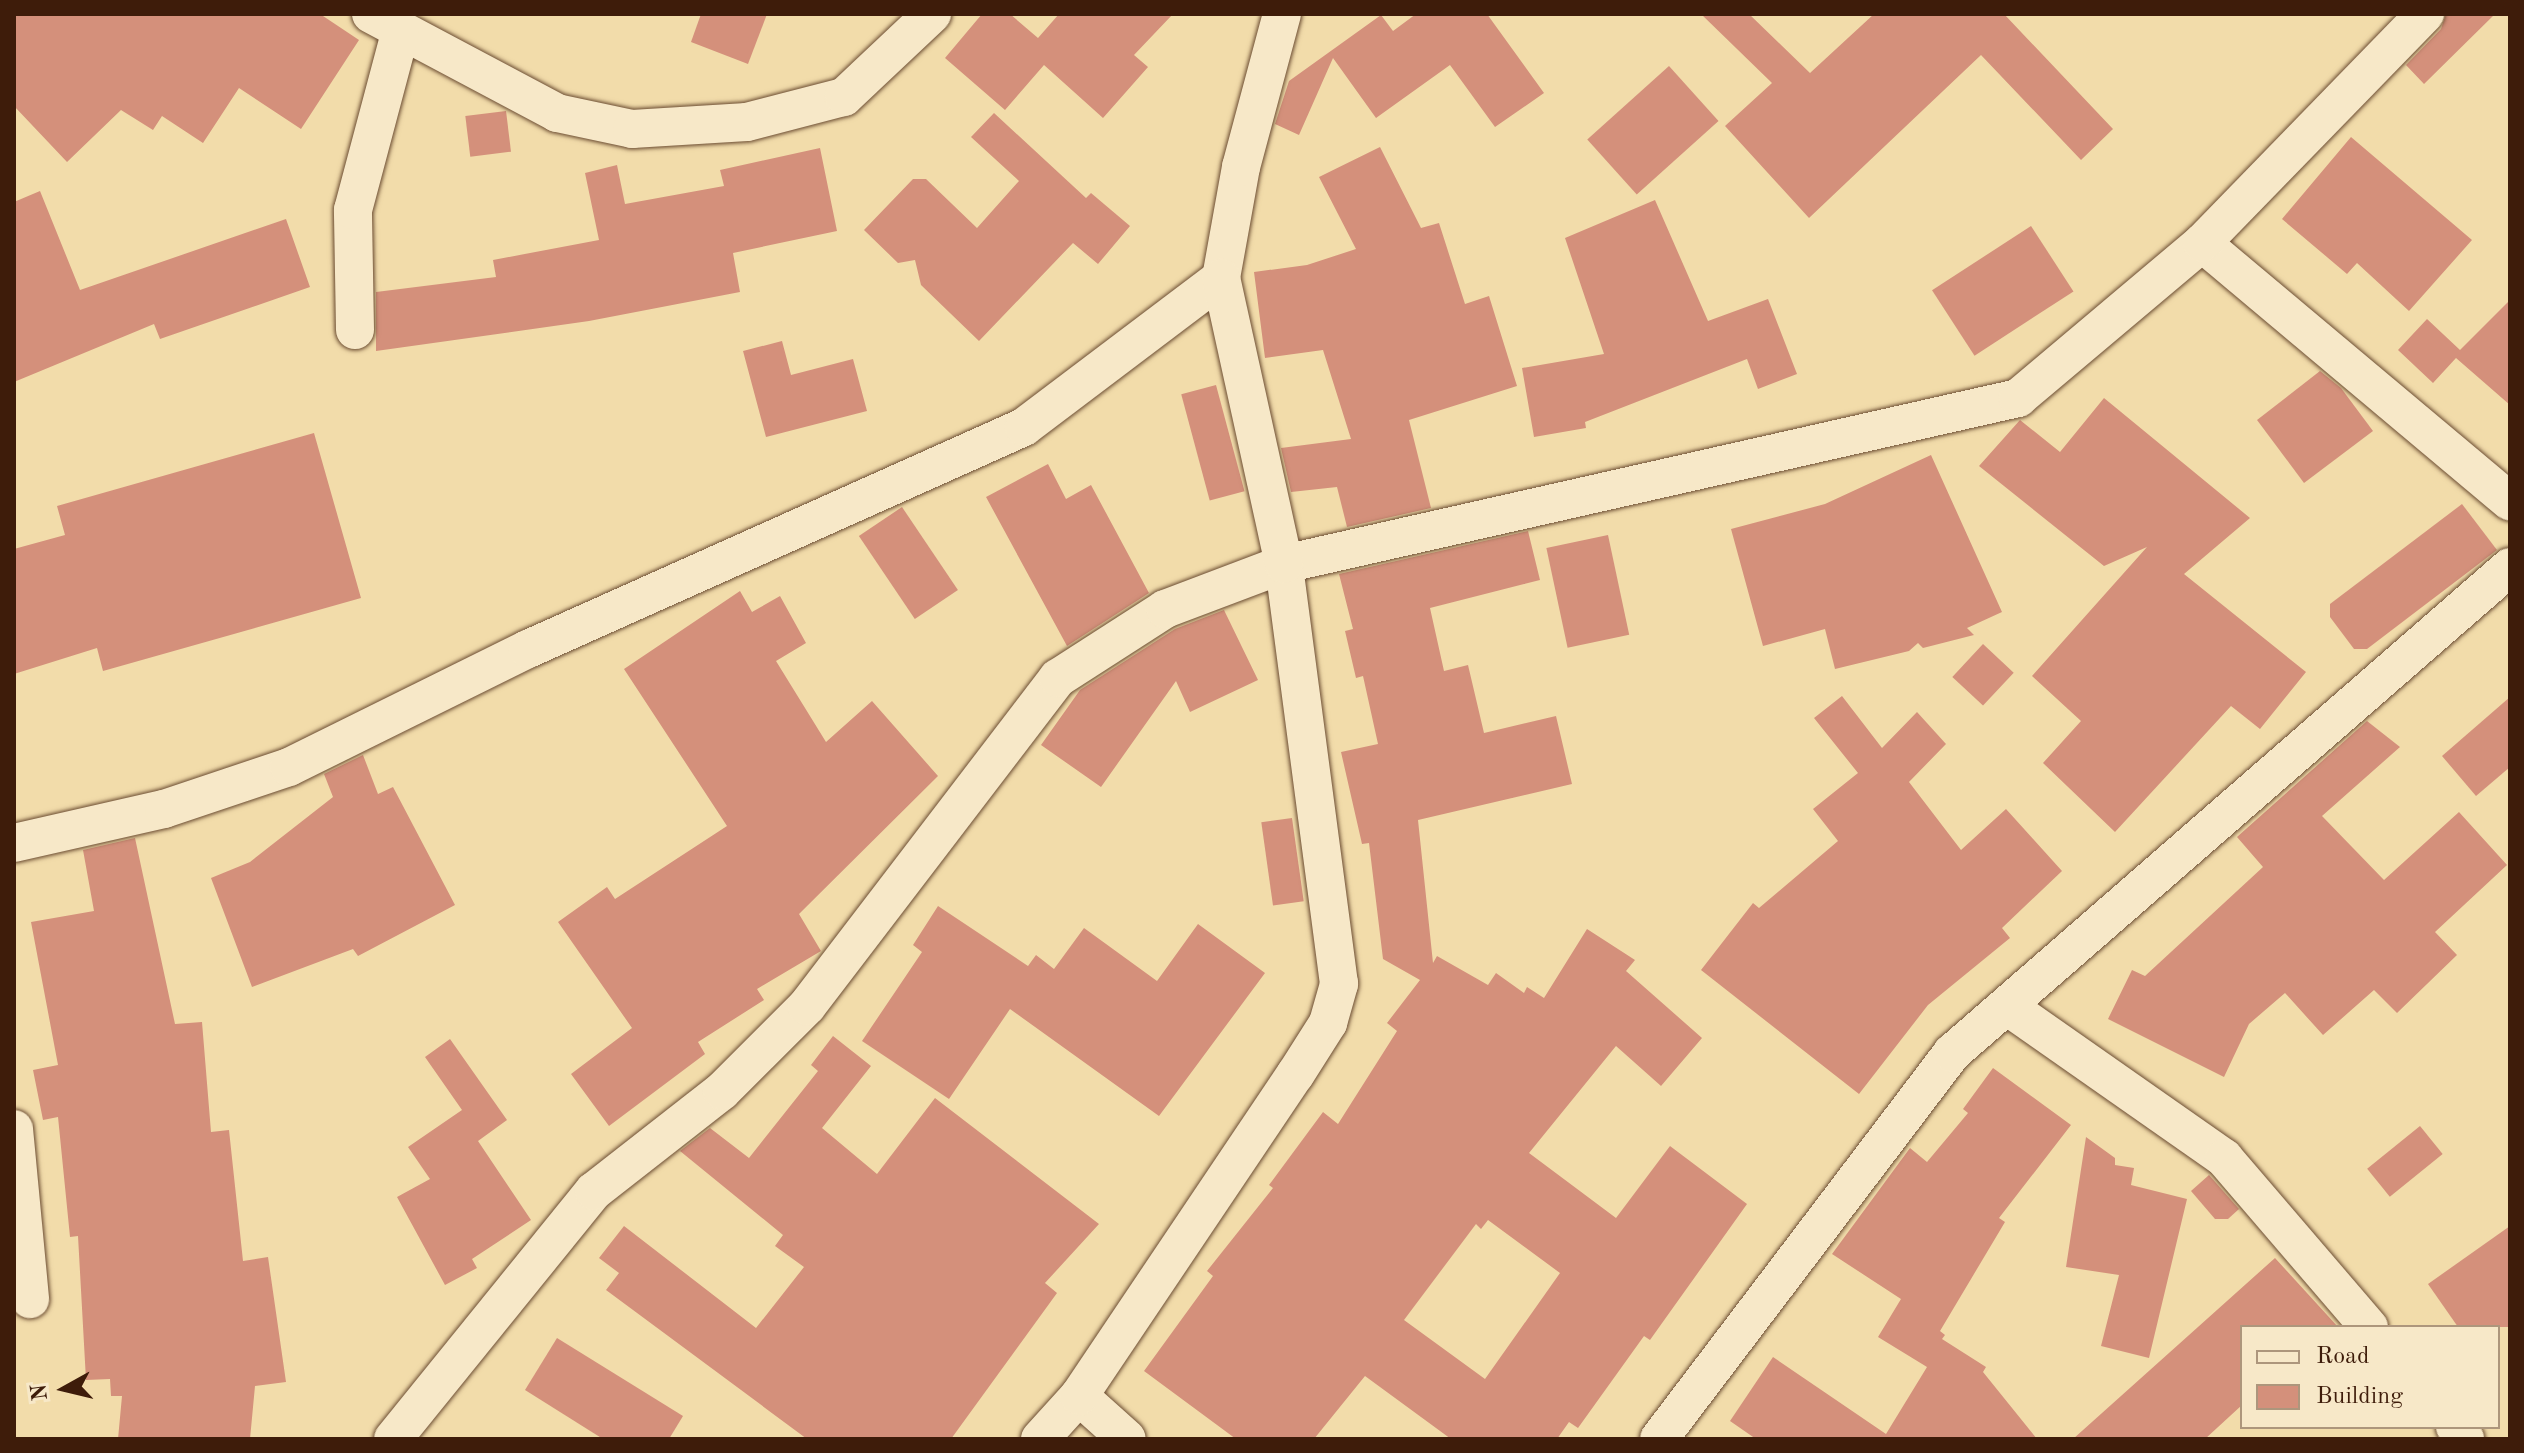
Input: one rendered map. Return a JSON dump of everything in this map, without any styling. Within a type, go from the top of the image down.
[{"type":"street","points":[[355,330],[353,210],[386,24],[557,113],[632,129],[747,122],[844,97],[932,14]]},
{"type":"street","points":[[1040,1439],[1079,1396],[1295,1075],[1328,1023],[1339,984],[1284,564],[1221,278],[1241,167],[1282,14]]},
{"type":"street","points":[[393,1439],[594,1191],[722,1091],[807,1006],[1058,678],[1165,609],[1284,564],[2018,398],[2202,243],[2425,14]]},
{"type":"street","points":[[2202,243],[2510,501]]},
{"type":"street","points":[[14,843],[164,809],[289,767],[528,649],[1024,427],[1221,278]]},
{"type":"street","points":[[1659,1439],[1952,1053],[2510,567]]},
{"type":"street","points":[[2007,1006],[2224,1158],[2367,1325]]},
{"type":"street","points":[[14,1129],[30,1299]]},
{"type":"street","points":[[1079,1396],[1127,1439]]},
{"type":"building","points":[[14,14],[320,14],[359,40],[301,129],[239,88],[203,143],[162,116],[153,130],[121,110],[67,162],[14,106]]},
{"type":"building","points":[[701,14],[767,14],[748,64],[691,42]]},
{"type":"building","points":[[982,14],[1010,14],[1038,38],[1059,14],[1173,14],[1134,55],[1148,67],[1103,118],[1044,65],[1005,110],[945,58]]},
{"type":"building","points":[[1416,14],[1487,14],[1544,93],[1495,127],[1450,65],[1376,118],[1333,58],[1299,135],[1275,124],[1289,81],[1381,15],[1393,31]]},
{"type":"building","points":[[1701,14],[1749,14],[1810,73],[1874,14],[2004,14],[2113,129],[2081,160],[1981,55],[1809,218],[1725,126],[1772,83]]},
{"type":"building","points":[[2446,14],[2495,14],[2424,84],[2406,65],[2441,29]]},
{"type":"building","points":[[1669,66],[1719,121],[1637,195],[1587,140]]},
{"type":"building","points":[[506,111],[511,152],[470,157],[465,116]]},
{"type":"building","points":[[994,113],[1086,198],[1091,193],[1130,226],[1098,264],[1073,243],[979,341],[921,285],[915,260],[898,263],[864,230],[913,179],[926,179],[977,228],[1019,181],[971,137]]},
{"type":"building","points":[[2351,137],[2472,240],[2409,311],[2357,263],[2347,274],[2282,219]]},
{"type":"building","points":[[1380,147],[1421,228],[1439,223],[1465,304],[1489,296],[1517,386],[1409,420],[1431,508],[1347,527],[1337,487],[1291,492],[1281,448],[1351,439],[1323,350],[1265,358],[1254,272],[1307,265],[1356,249],[1319,177]]},
{"type":"building","points":[[820,148],[837,231],[733,253],[740,292],[589,321],[376,351],[376,292],[496,277],[493,260],[599,240],[585,173],[617,165],[625,204],[724,186],[720,170]]},
{"type":"building","points":[[40,191],[80,290],[286,219],[310,287],[160,339],[154,324],[14,382],[14,202]]},
{"type":"building","points":[[1655,200],[1708,321],[1768,299],[1797,374],[1758,389],[1747,359],[1585,422],[1586,428],[1534,437],[1522,368],[1604,354],[1565,238]]},
{"type":"building","points":[[2031,226],[2073,291],[1975,356],[1932,290]]},
{"type":"building","points":[[2510,300],[2510,405],[2456,358],[2433,383],[2398,350],[2427,319],[2460,350]]},
{"type":"building","points":[[782,341],[791,375],[853,359],[867,411],[766,437],[743,351]]},
{"type":"building","points":[[2320,371],[2341,388],[2373,431],[2304,483],[2257,420]]},
{"type":"building","points":[[1216,385],[1244,491],[1210,501],[1181,394]]},
{"type":"building","points":[[2104,398],[2250,518],[2184,574],[2306,672],[2260,729],[2231,706],[2115,832],[2043,763],[2081,721],[2032,676],[2147,547],[2104,566],[1979,466],[2020,420],[2060,452]]},
{"type":"building","points":[[314,433],[361,598],[103,671],[97,648],[14,674],[14,549],[65,535],[57,506]]},
{"type":"building","points":[[1931,455],[2002,612],[1967,628],[1974,635],[1923,648],[1918,643],[1909,651],[1835,669],[1825,629],[1763,646],[1731,529],[1825,504]]},
{"type":"building","points":[[1048,464],[1066,499],[1091,485],[1149,593],[1067,646],[986,497]]},
{"type":"building","points":[[2462,504],[2497,550],[2367,649],[2354,649],[2330,617],[2330,604]]},
{"type":"building","points":[[902,507],[958,590],[915,619],[859,536]]},
{"type":"building","points":[[1528,531],[1540,580],[1430,608],[1444,671],[1468,665],[1484,733],[1556,716],[1572,784],[1418,820],[1433,963],[1437,956],[1488,985],[1496,973],[1524,993],[1527,987],[1544,998],[1587,929],[1635,960],[1626,971],[1702,1038],[1661,1086],[1616,1046],[1529,1153],[1616,1218],[1670,1146],[1747,1204],[1650,1340],[1644,1336],[1578,1428],[1569,1422],[1557,1439],[1451,1439],[1365,1376],[1314,1439],[1236,1439],[1144,1371],[1213,1276],[1207,1271],[1273,1188],[1269,1185],[1323,1112],[1338,1124],[1397,1031],[1387,1023],[1420,980],[1383,959],[1369,843],[1362,844],[1341,752],[1378,744],[1363,676],[1356,678],[1345,631],[1353,629],[1339,574]],"holes":[[[1488,1220],[1560,1273],[1485,1379],[1404,1320],[1476,1224],[1481,1229]]]},
{"type":"building","points":[[1608,535],[1629,635],[1568,648],[1546,548]]},
{"type":"building","points":[[740,591],[752,612],[780,596],[806,643],[776,661],[826,742],[872,701],[938,776],[799,914],[821,951],[757,989],[764,1000],[698,1042],[705,1054],[609,1126],[571,1074],[632,1028],[558,922],[607,887],[615,899],[727,826],[624,669]]},
{"type":"building","points":[[1224,610],[1258,680],[1190,712],[1176,681],[1101,787],[1041,745],[1080,690],[1175,629]]},
{"type":"building","points":[[1983,644],[2014,673],[1983,706],[1952,677]]},
{"type":"building","points":[[1842,696],[1882,748],[1917,712],[1946,744],[1909,782],[1961,850],[2006,809],[2062,871],[2002,928],[2010,938],[1928,1005],[1859,1094],[1701,970],[1753,903],[1759,908],[1838,841],[1813,809],[1858,773],[1814,718]]},
{"type":"building","points":[[2510,697],[2510,767],[2476,796],[2442,756]]},
{"type":"building","points":[[2367,721],[2400,747],[2322,816],[2384,880],[2459,812],[2507,865],[2435,932],[2457,955],[2397,1013],[2374,990],[2323,1035],[2285,993],[2249,1024],[2224,1077],[2108,1019],[2132,970],[2145,976],[2263,867],[2237,837]]},
{"type":"building","points":[[363,755],[378,794],[393,787],[455,905],[358,956],[353,949],[252,987],[211,878],[250,862],[333,797],[324,774]]},
{"type":"building","points":[[1292,818],[1304,901],[1273,905],[1261,822]]},
{"type":"building","points":[[135,838],[175,1024],[202,1022],[211,1132],[229,1130],[243,1261],[268,1257],[286,1382],[255,1386],[250,1439],[118,1439],[122,1396],[111,1396],[110,1379],[86,1380],[78,1236],[70,1237],[58,1117],[43,1120],[33,1070],[58,1065],[31,922],[94,911],[83,850]]},
{"type":"building","points":[[938,906],[1028,966],[1036,955],[1054,969],[1084,928],[1157,981],[1198,924],[1265,973],[1159,1116],[1010,1009],[949,1099],[862,1041],[922,952],[913,945]]},
{"type":"building","points":[[833,1036],[871,1066],[822,1128],[877,1174],[935,1098],[1099,1224],[1045,1283],[1057,1293],[951,1439],[807,1439],[606,1290],[619,1273],[599,1258],[624,1226],[756,1328],[804,1267],[775,1246],[783,1235],[680,1151],[710,1128],[749,1158],[818,1071],[811,1065]]},
{"type":"building","points":[[450,1039],[507,1120],[478,1141],[531,1220],[472,1259],[477,1268],[445,1285],[397,1197],[430,1179],[408,1147],[462,1110],[425,1057]]},
{"type":"building","points":[[1993,1068],[2071,1125],[1999,1218],[2005,1222],[1940,1331],[1945,1335],[1942,1339],[1986,1367],[1983,1372],[2037,1439],[1756,1439],[1730,1421],[1773,1357],[1886,1434],[1927,1367],[1878,1337],[1901,1299],[1832,1254],[1910,1148],[1927,1162],[1968,1113],[1963,1109]]},
{"type":"building","points":[[2420,1126],[2443,1154],[2390,1197],[2367,1169]]},
{"type":"building","points":[[2086,1137],[2115,1158],[2115,1165],[2134,1168],[2131,1185],[2187,1199],[2149,1358],[2101,1346],[2119,1275],[2066,1267]]},
{"type":"building","points":[[2209,1175],[2239,1209],[2228,1219],[2215,1219],[2191,1191]]},
{"type":"building","points":[[2510,1226],[2510,1327],[2457,1325],[2428,1284]]},
{"type":"building","points":[[2275,1258],[2336,1325],[2240,1325],[2240,1407],[2205,1439],[2073,1439]]},
{"type":"building","points":[[557,1338],[683,1416],[669,1439],[603,1439],[525,1390]]}]
